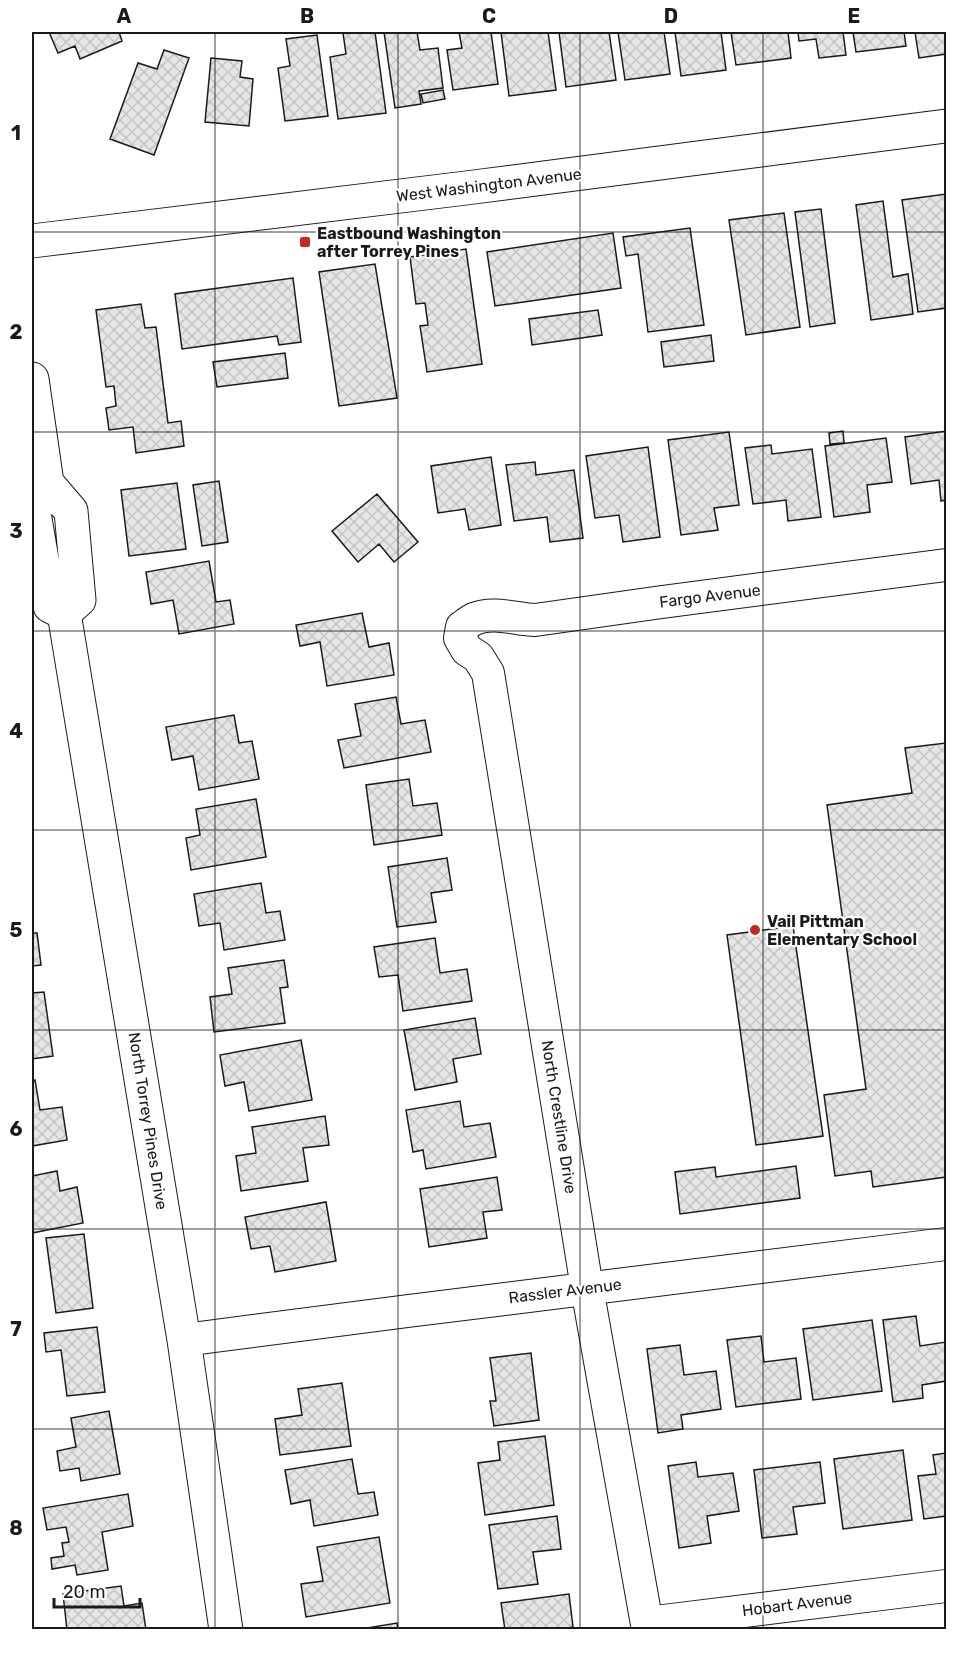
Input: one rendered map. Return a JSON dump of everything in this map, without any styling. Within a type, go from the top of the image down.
[{"type":"main road","name":"West Washington Avenue","points":[[32,241],[946,126]]},
{"type":"main road","name":"North Torrey Pines Drive","points":[[32,379],[47,483],[34,513],[50,606],[64,613],[184,1340],[226,1629]]},
{"type":"street","name":"Fargo Avenue","points":[[474,619],[500,615],[535,620],[946,565]]},
{"type":"street","name":"North Crestline Drive","points":[[474,619],[462,627],[460,638],[467,650],[478,657],[488,673],[587,1288],[648,1626]]},
{"type":"street","name":"Rassler Avenue","points":[[184,1340],[946,1244]]},
{"type":"street","name":"Hobart Avenue","points":[[648,1626],[946,1586]]},
{"type":"building","points":[[49,32],[119,32],[122,41],[80,59],[75,46],[58,53]]},
{"type":"building","points":[[375,32],[386,113],[338,119],[330,57],[346,54],[343,33]]},
{"type":"building","points":[[384,32],[417,32],[420,50],[438,48],[443,88],[419,91],[421,104],[395,108]]},
{"type":"building","points":[[459,32],[491,32],[498,84],[453,90],[447,50],[462,48]]},
{"type":"building","points":[[501,32],[548,32],[556,90],[509,96]]},
{"type":"building","points":[[559,32],[609,32],[616,80],[566,87]]},
{"type":"building","points":[[618,32],[664,32],[670,74],[625,80]]},
{"type":"building","points":[[675,32],[721,32],[726,70],[681,76]]},
{"type":"building","points":[[731,32],[788,32],[791,58],[736,65]]},
{"type":"building","points":[[798,32],[843,32],[846,55],[819,58],[816,39],[799,41]]},
{"type":"building","points":[[853,32],[904,32],[906,46],[856,52]]},
{"type":"building","points":[[915,32],[946,32],[946,54],[919,58]]},
{"type":"building","points":[[317,35],[328,116],[285,121],[278,68],[290,66],[286,39]]},
{"type":"building","points":[[164,50],[189,58],[154,155],[110,139],[138,63],[157,69]]},
{"type":"building","points":[[211,58],[242,61],[240,77],[253,79],[249,126],[205,122]]},
{"type":"building","points":[[443,90],[445,99],[423,103],[421,94]]},
{"type":"building","points":[[946,194],[946,308],[918,312],[902,200]]},
{"type":"building","points":[[883,201],[893,277],[908,274],[913,314],[871,320],[856,205]]},
{"type":"building","points":[[821,209],[835,323],[810,327],[795,212]]},
{"type":"building","points":[[784,213],[800,327],[746,335],[729,220]]},
{"type":"building","points":[[690,228],[704,325],[648,332],[638,254],[626,256],[623,237]]},
{"type":"building","points":[[613,233],[621,288],[495,306],[487,252]]},
{"type":"building","points":[[466,249],[482,364],[427,372],[420,326],[428,325],[425,303],[416,304],[410,257]]},
{"type":"building","points":[[375,264],[397,398],[339,406],[319,272]]},
{"type":"building","points":[[293,278],[301,342],[279,345],[277,336],[182,349],[175,294]]},
{"type":"building","points":[[141,304],[145,328],[156,327],[168,423],[181,421],[184,446],[136,453],[133,427],[109,430],[106,408],[116,406],[114,386],[106,387],[96,310]]},
{"type":"building","points":[[598,310],[602,335],[532,345],[529,319]]},
{"type":"building","points":[[711,335],[714,361],[664,367],[661,342]]},
{"type":"building","points":[[285,353],[288,378],[217,387],[213,362]]},
{"type":"building","points":[[843,431],[844,443],[830,444],[829,433]]},
{"type":"building","points":[[946,431],[946,500],[941,501],[939,480],[911,484],[905,437]]},
{"type":"building","points":[[729,432],[739,505],[714,508],[718,530],[681,535],[668,440]]},
{"type":"building","points":[[886,438],[892,482],[867,485],[870,512],[834,517],[825,446]]},
{"type":"building","points":[[771,445],[772,454],[812,449],[821,517],[788,521],[786,500],[753,504],[745,448]]},
{"type":"building","points":[[648,447],[660,537],[623,542],[619,515],[595,518],[586,456]]},
{"type":"building","points":[[491,457],[501,525],[469,530],[465,509],[438,513],[431,466]]},
{"type":"building","points":[[535,462],[536,475],[574,470],[583,538],[550,542],[547,517],[514,521],[506,465]]},
{"type":"building","points":[[219,481],[228,542],[202,546],[193,485]]},
{"type":"building","points":[[177,483],[186,549],[129,556],[121,490]]},
{"type":"building","points":[[377,494],[418,542],[394,562],[379,544],[358,562],[332,531]]},
{"type":"building","points":[[209,561],[216,602],[230,600],[234,624],[179,634],[173,600],[151,604],[146,572]]},
{"type":"building","points":[[362,613],[369,647],[389,643],[394,675],[327,686],[320,642],[300,646],[296,625]]},
{"type":"building","points":[[396,697],[401,724],[425,720],[431,752],[344,768],[338,740],[361,736],[355,704]]},
{"type":"building","points":[[234,715],[239,743],[252,741],[259,779],[199,790],[193,756],[172,760],[166,727]]},
{"type":"building","points":[[946,743],[946,1177],[873,1187],[871,1171],[835,1176],[824,1095],[866,1089],[827,805],[912,793],[905,748]]},
{"type":"building","points":[[409,779],[413,806],[437,803],[442,835],[374,845],[366,785]]},
{"type":"building","points":[[256,799],[266,857],[191,870],[186,838],[200,835],[196,809]]},
{"type":"building","points":[[447,858],[452,890],[431,893],[436,922],[397,927],[388,867]]},
{"type":"building","points":[[261,883],[266,913],[280,911],[285,940],[224,950],[220,923],[199,926],[194,894]]},
{"type":"building","points":[[793,926],[823,1136],[756,1145],[727,935]]},
{"type":"building","points":[[32,933],[37,933],[41,965],[32,966]]},
{"type":"building","points":[[435,938],[440,973],[467,969],[472,1001],[403,1011],[398,975],[379,977],[374,947]]},
{"type":"building","points":[[284,960],[288,987],[280,988],[285,1023],[214,1032],[210,997],[232,994],[228,968]]},
{"type":"building","points":[[44,992],[53,1056],[32,1059],[32,993]]},
{"type":"building","points":[[475,1018],[481,1054],[453,1059],[457,1082],[415,1090],[404,1030]]},
{"type":"building","points":[[301,1040],[312,1100],[249,1111],[244,1082],[225,1086],[220,1055]]},
{"type":"building","points":[[35,1080],[40,1110],[62,1107],[67,1140],[32,1146],[32,1081]]},
{"type":"building","points":[[460,1101],[464,1127],[490,1123],[496,1157],[426,1169],[423,1150],[413,1152],[406,1110]]},
{"type":"building","points":[[325,1116],[329,1145],[303,1148],[308,1181],[241,1191],[236,1156],[256,1153],[252,1127]]},
{"type":"building","points":[[796,1166],[800,1198],[680,1214],[675,1172],[715,1167],[716,1177]]},
{"type":"building","points":[[57,1171],[60,1191],[77,1187],[83,1223],[32,1233],[32,1176]]},
{"type":"building","points":[[497,1177],[502,1210],[483,1212],[487,1238],[429,1247],[420,1189]]},
{"type":"building","points":[[326,1202],[336,1261],[275,1272],[270,1246],[251,1249],[245,1217]]},
{"type":"building","points":[[84,1234],[93,1308],[56,1313],[46,1238]]},
{"type":"building","points":[[916,1316],[920,1346],[946,1342],[946,1381],[922,1385],[923,1398],[893,1402],[883,1320]]},
{"type":"building","points":[[872,1320],[882,1391],[813,1400],[803,1329]]},
{"type":"building","points":[[97,1327],[105,1392],[67,1396],[61,1350],[46,1352],[44,1333]]},
{"type":"building","points":[[761,1336],[764,1362],[796,1358],[801,1399],[736,1407],[727,1340]]},
{"type":"building","points":[[680,1345],[684,1375],[716,1371],[721,1409],[681,1415],[683,1429],[658,1433],[647,1349]]},
{"type":"building","points":[[531,1353],[539,1420],[494,1426],[490,1401],[496,1401],[490,1358]]},
{"type":"building","points":[[342,1383],[351,1446],[280,1455],[275,1419],[302,1415],[298,1389]]},
{"type":"building","points":[[109,1411],[120,1474],[81,1481],[79,1468],[60,1471],[57,1451],[76,1447],[71,1418]]},
{"type":"building","points":[[545,1436],[554,1505],[485,1515],[478,1463],[500,1460],[498,1442]]},
{"type":"building","points":[[903,1450],[912,1520],[843,1529],[834,1459]]},
{"type":"building","points":[[946,1453],[946,1516],[924,1519],[918,1476],[936,1474],[933,1455]]},
{"type":"building","points":[[352,1459],[358,1494],[374,1492],[378,1515],[314,1526],[310,1500],[291,1504],[285,1470]]},
{"type":"building","points":[[696,1462],[698,1477],[733,1473],[739,1511],[707,1516],[711,1543],[679,1548],[668,1466]]},
{"type":"building","points":[[820,1462],[825,1503],[793,1507],[797,1534],[762,1538],[754,1470]]},
{"type":"building","points":[[128,1494],[133,1526],[102,1532],[108,1570],[77,1575],[75,1565],[52,1569],[51,1558],[64,1556],[62,1543],[69,1542],[66,1527],[47,1530],[43,1508]]},
{"type":"building","points":[[557,1516],[561,1549],[533,1552],[538,1584],[498,1589],[489,1525]]},
{"type":"building","points":[[379,1537],[390,1603],[306,1617],[301,1584],[323,1581],[317,1547]]},
{"type":"building","points":[[121,1586],[124,1606],[142,1603],[146,1630],[67,1630],[63,1594]]},
{"type":"building","points":[[569,1594],[573,1627],[559,1630],[505,1630],[501,1603]]},
{"type":"building","points":[[397,1623],[398,1630],[355,1630]]},
{"type":"place","name":"Eastbound Washington after Torrey Pines","points":[[305,242]]},
{"type":"place","name":"Vail Pittman Elementary School","points":[[755,930]]}]
